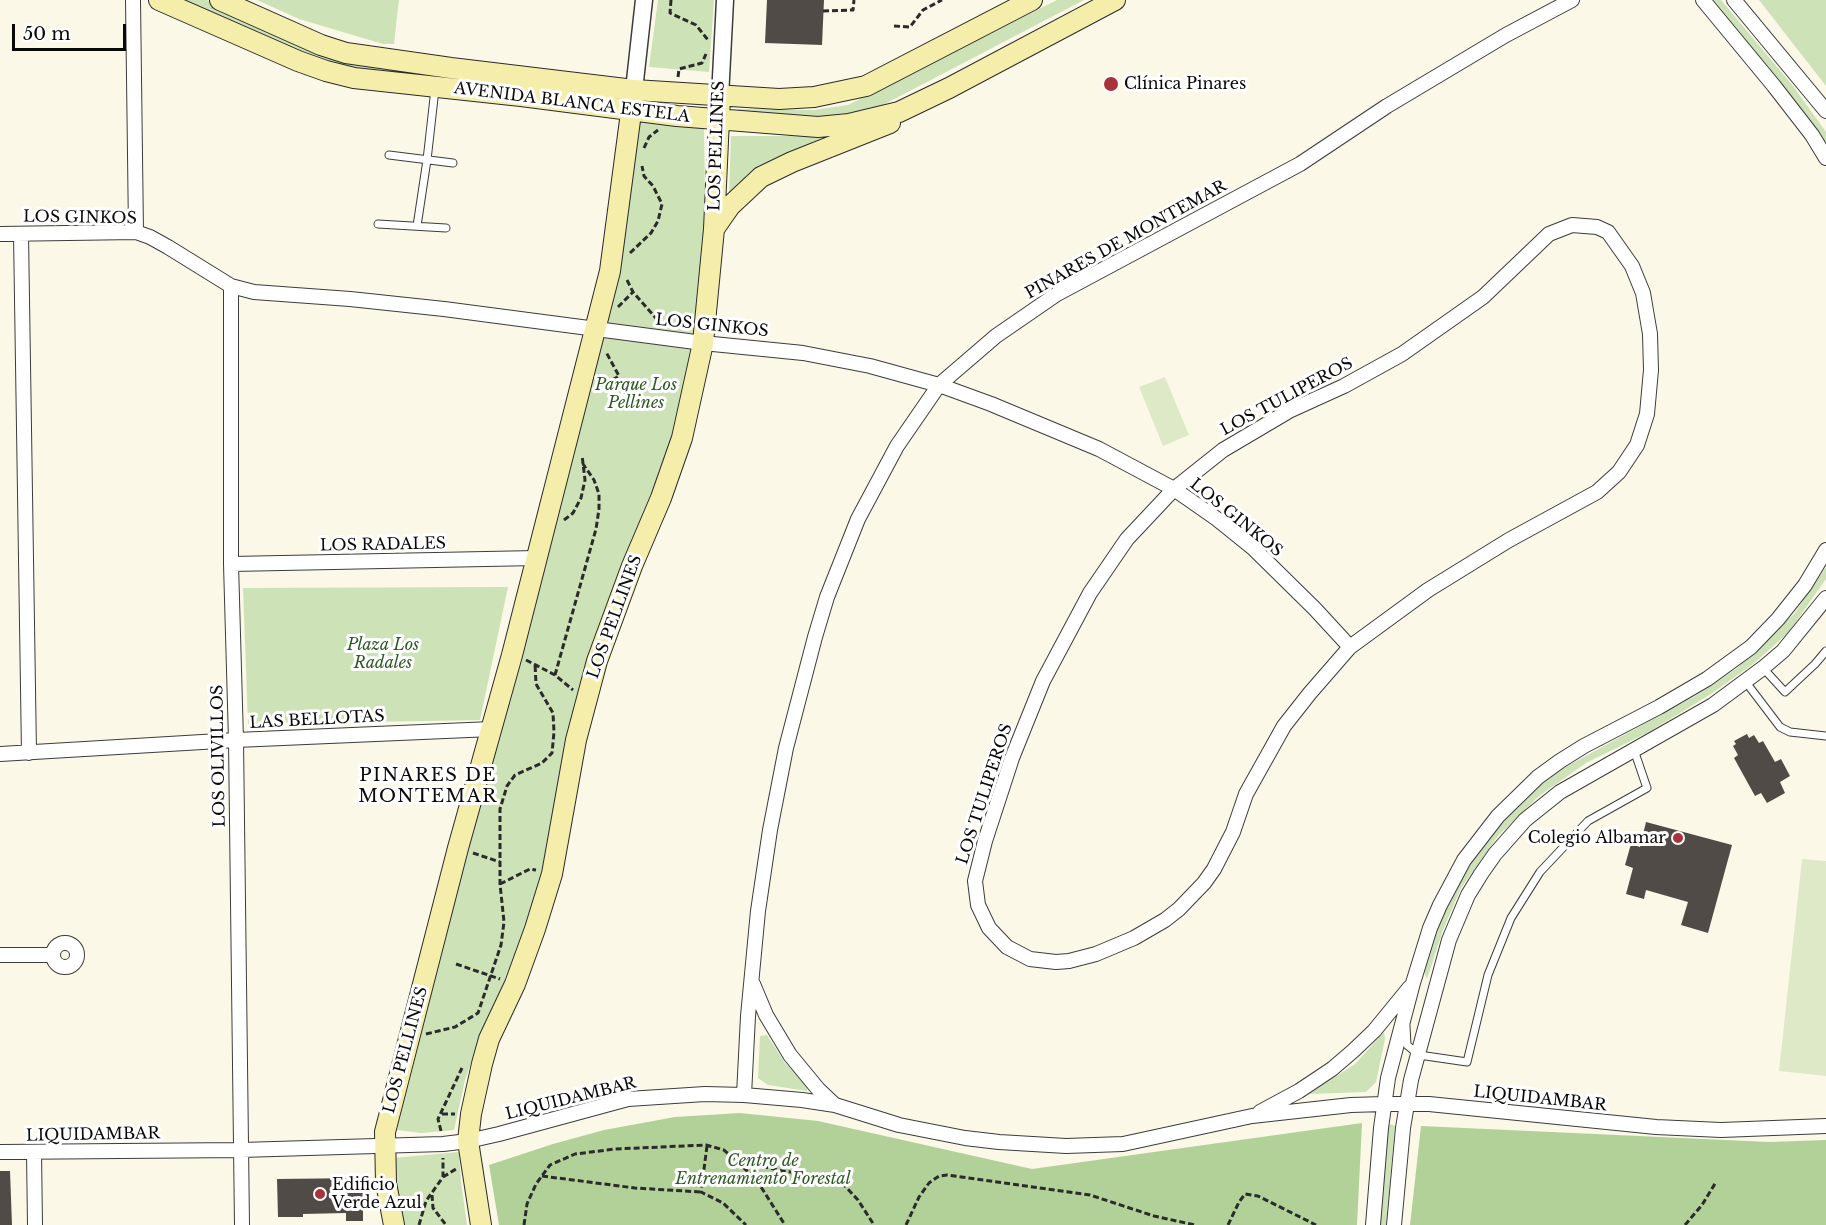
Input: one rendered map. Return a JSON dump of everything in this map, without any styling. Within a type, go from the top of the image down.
[{"type":"main road","name":"AVENIDA BLANCA ESTELA","points":[[159,0],[298,61],[354,78],[676,116],[818,127],[849,124],[912,106],[1115,0]]},
{"type":"main road","name":"AVENIDA BLANCA ESTELA","points":[[220,0],[321,45],[346,52],[451,68],[634,90],[778,99],[814,97],[866,86],[1032,0]]},
{"type":"main road","name":"LOS PELLINES","points":[[394,1225],[386,1183],[384,1145],[389,1113],[458,848],[512,655],[610,271],[634,90]]},
{"type":"main road","name":"LOS PELLINES","points":[[481,1225],[468,1141],[477,1082],[486,1047],[515,984],[552,874],[567,785],[586,700],[608,628],[661,498],[682,438],[703,343],[714,229],[720,96]]},
{"type":"main road","points":[[714,229],[730,206],[761,177],[792,162],[887,126],[912,106]]},
{"type":"street","points":[[133,0],[136,232]]},
{"type":"street","name":"LOS PELLINES","points":[[634,90],[644,0]]},
{"type":"street","name":"LOS PELLINES","points":[[720,96],[725,0]]},
{"type":"street","name":"PINARES DE MONTEMAR","points":[[744,1095],[758,911],[770,830],[786,748],[827,597],[854,529],[876,482],[897,446],[939,385],[996,336],[1057,294],[1300,164],[1387,106],[1506,35],[1572,0]]},
{"type":"street","points":[[1703,0],[1812,135],[1826,158]]},
{"type":"street","points":[[1734,0],[1826,111]]},
{"type":"street","name":"LOS TULIPEROS","points":[[1572,225],[1597,227],[1608,232],[1632,266],[1643,293],[1650,334],[1651,370],[1647,414],[1643,430],[1629,459],[1597,492],[1468,564],[1388,618],[1350,647],[1284,726],[1246,794],[1233,832],[1214,869],[1179,909],[1134,938],[1096,954],[1069,961],[1050,962],[1030,959],[1018,954],[997,938],[978,905],[975,881],[985,840],[1012,758],[1043,681],[1090,593],[1127,539],[1174,489],[1199,467],[1248,434],[1289,411],[1344,386],[1402,354],[1483,297],[1550,234],[1572,225]]},
{"type":"street","name":"LOS GINKOS","points":[[0,234],[136,232],[150,237],[231,286],[254,292],[397,304],[703,343],[763,347],[837,359],[939,385],[1099,448],[1174,489],[1253,548],[1350,647]]},
{"type":"street","points":[[21,234],[29,753]]},
{"type":"street","name":"LOS OLIVILLOS","points":[[231,286],[231,564],[236,740],[242,1225]]},
{"type":"street","points":[[1373,1225],[1388,1078],[1430,928],[1464,860],[1498,816],[1538,777],[1584,746],[1707,679],[1751,647],[1778,619],[1805,585],[1826,550]]},
{"type":"street","name":"LOS RADALES","points":[[231,564],[537,558]]},
{"type":"street","points":[[1394,1225],[1406,1104],[1449,940],[1468,895],[1481,874],[1509,837],[1542,806],[1580,780],[1713,705],[1763,668],[1783,651],[1826,598]]},
{"type":"street","name":"LAS BELLOTAS","points":[[0,754],[236,740],[492,729]]},
{"type":"street","points":[[0,955],[53,955]]},
{"type":"street","name":"PINARES DE MONTEMAR","points":[[752,980],[766,1015],[785,1047],[807,1076],[835,1105]]},
{"type":"street","name":"LIQUIDAMBAR","points":[[1252,1116],[1299,1091],[1353,1052],[1374,1031],[1413,983]]},
{"type":"street","name":"LIQUIDAMBAR","points":[[0,1152],[241,1150],[468,1141],[628,1099],[666,1095],[744,1095],[835,1105],[899,1125],[965,1138],[1066,1146],[1123,1144],[1252,1116],[1331,1107],[1384,1104],[1406,1104],[1656,1128],[1721,1130],[1826,1126]]},
{"type":"street","points":[[34,1152],[35,1225]]},
{"type":"lane","points":[[417,226],[435,87]]},
{"type":"lane","points":[[388,156],[453,163]]},
{"type":"lane","points":[[378,224],[446,228]]},
{"type":"lane","points":[[1763,668],[1785,692],[1826,651]]},
{"type":"lane","points":[[1745,681],[1780,727],[1790,732],[1826,735]]},
{"type":"lane","points":[[1406,1011],[1407,1045],[1419,1055],[1467,1062],[1488,975],[1511,918],[1540,872],[1588,821],[1647,788],[1634,750]]},
{"type":"path","points":[[672,0],[670,13],[696,25],[711,44]]},
{"type":"path","points":[[823,11],[852,10],[854,0]]},
{"type":"path","points":[[894,26],[910,27],[923,10],[942,0]]},
{"type":"path","points":[[677,93],[679,69],[702,63],[706,53]]},
{"type":"path","points":[[643,151],[649,137],[676,116]]},
{"type":"path","points":[[628,258],[631,251],[651,233],[658,221],[662,204],[653,186],[644,176],[642,162]]},
{"type":"path","points":[[626,273],[633,292],[675,339]]},
{"type":"path","points":[[555,675],[596,529],[599,509],[599,494],[594,480],[582,463]]},
{"type":"path","points":[[512,655],[535,663],[555,675],[586,700]]},
{"type":"path","points":[[478,1022],[478,1013],[501,945],[504,922],[500,884],[500,809],[507,786],[515,775],[542,763],[552,753],[553,713],[536,684],[535,663]]},
{"type":"path","points":[[458,848],[500,862]]},
{"type":"path","points":[[500,884],[530,869],[552,874]]},
{"type":"path","points":[[456,964],[515,984]]},
{"type":"path","points":[[410,1035],[433,1033],[455,1027],[478,1013]]},
{"type":"path","points":[[418,1225],[423,1209],[443,1177],[443,1143],[438,1119],[465,1064]]},
{"type":"path","points":[[701,1192],[707,1146]]},
{"type":"path","points":[[524,1225],[527,1204],[536,1184],[550,1165],[575,1154],[615,1149],[707,1146],[724,1150],[756,1179],[785,1225]]},
{"type":"path","points":[[735,1160],[782,1172],[813,1174],[844,1185],[858,1200],[874,1225]]},
{"type":"path","points":[[906,1225],[919,1197],[929,1183],[947,1174],[1090,1195],[1155,1216],[1195,1225]]},
{"type":"path","points":[[542,1176],[634,1188],[701,1192],[723,1203],[746,1225]]},
{"type":"path","points":[[1685,1225],[1702,1205],[1716,1182]]},
{"type":"path","points":[[431,1194],[433,1208],[446,1225]]},
{"type":"path","points":[[1228,1225],[1245,1194],[1258,1196],[1316,1225]]},
{"type":"green space","points":[[182,0],[207,0],[320,51],[611,91],[609,101],[350,69],[308,58]]},
{"type":"green space","points":[[257,0],[399,0],[394,44],[383,44],[299,19]]},
{"type":"green space","points":[[658,0],[714,0],[709,72],[649,67]]},
{"type":"green space","points":[[1057,0],[1084,0],[879,107],[820,120],[739,115],[738,109],[813,110],[848,105]]},
{"type":"green space","points":[[1714,0],[1721,0],[1793,86],[1826,132],[1826,144],[1794,99]]},
{"type":"green space","points":[[1759,0],[1826,0],[1826,86]]},
{"type":"green space","name":"Parque Los Pellines","points":[[638,120],[704,129],[706,258],[702,295],[681,404],[526,926],[482,1031],[465,1080],[454,1130],[421,1133],[397,1130],[620,253],[628,212]]},
{"type":"green space","points":[[731,136],[826,136],[758,166],[729,195]]},
{"type":"green space","points":[[1165,377],[1189,435],[1163,446],[1139,387]]},
{"type":"green space","points":[[1826,567],[1826,579],[1788,633],[1753,664],[1711,694],[1649,732],[1586,763],[1539,796],[1497,837],[1461,888],[1443,930],[1427,979],[1423,970],[1454,887],[1470,862],[1500,824],[1553,774],[1697,695],[1737,668],[1794,614]]},
{"type":"green space","name":"Plaza Los Radales","points":[[508,587],[480,720],[248,724],[243,588]]},
{"type":"green space","points":[[1802,859],[1826,861],[1826,1076],[1779,1071]]},
{"type":"green space","points":[[1384,1032],[1385,1039],[1376,1082],[1366,1092],[1309,1094],[1355,1064]]},
{"type":"green space","points":[[767,1035],[785,1063],[808,1085],[807,1091],[768,1085],[758,1078],[760,1036]]},
{"type":"green space","name":"Centro de Entrenamiento Forestal","points":[[740,1113],[818,1121],[1032,1169],[1362,1123],[1357,1225],[499,1225],[489,1165],[604,1130],[675,1117]]},
{"type":"green space","points":[[1388,1125],[1395,1126],[1386,1225],[1380,1225]]},
{"type":"green space","points":[[1421,1126],[1769,1142],[1826,1140],[1826,1225],[1410,1225]]},
{"type":"green space","points":[[459,1152],[467,1225],[403,1225],[393,1158]]},
{"type":"building","points":[[767,0],[824,0],[822,45],[765,43]]},
{"type":"building","points":[[1747,734],[1749,738],[1754,735],[1759,743],[1763,741],[1775,762],[1781,759],[1790,776],[1780,782],[1785,793],[1767,803],[1761,793],[1755,796],[1734,758],[1738,755],[1733,746],[1736,744],[1734,741]]},
{"type":"building","points":[[1646,822],[1732,845],[1708,933],[1681,925],[1688,902],[1646,890],[1644,899],[1626,894],[1633,868],[1625,865],[1631,844],[1640,847]]},
{"type":"building","points":[[0,1171],[10,1171],[12,1225],[0,1225]]},
{"type":"building","name":"Edificio Verde Azul","points":[[363,1178],[363,1221],[346,1221],[346,1213],[278,1217],[277,1179]]},
{"type":"place","name":"Clínica Pinares","points":[[1111,84]]},
{"type":"place","name":"Colegio Albamar","points":[[1678,838]]},
{"type":"place","name":"Edificio Verde Azul","points":[[320,1194]]},
{"type":"district","name":"PINARES DE MONTEMAR","points":[[428,786]]}]
